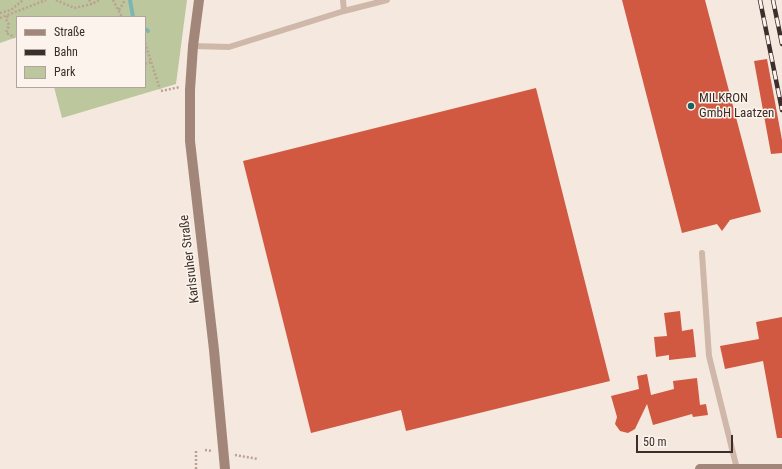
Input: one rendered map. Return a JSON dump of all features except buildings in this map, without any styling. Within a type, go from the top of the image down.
[{"type":"main road","name":"Karlsruher Straße","points":[[199,0],[193,46],[190,90],[190,141],[214,350],[225,469]]},
{"type":"main road","points":[[700,469],[782,469]]},
{"type":"lane","points":[[343,0],[344,12]]},
{"type":"lane","points":[[193,46],[229,47],[387,0]]},
{"type":"lane","points":[[702,253],[709,356],[737,469]]},
{"type":"path","points":[[0,13],[11,10],[24,0]]},
{"type":"path","points":[[0,18],[46,0]]},
{"type":"path","points":[[56,0],[74,8],[92,4],[99,0]]},
{"type":"path","points":[[89,0],[92,4]]},
{"type":"path","points":[[113,0],[122,16]]},
{"type":"path","points":[[119,10],[125,0]]},
{"type":"path","points":[[8,15],[6,19],[9,25],[6,33],[14,38]]},
{"type":"path","points":[[146,46],[160,90],[179,87]]},
{"type":"path","points":[[146,64],[151,62]]},
{"type":"path","points":[[196,451],[196,469]]},
{"type":"green space","points":[[0,0],[187,0],[176,84],[62,118],[54,88],[146,88],[146,16],[16,16],[16,37],[0,43]]},
{"type":"waterway","points":[[130,0],[133,16]]},
{"type":"railway","points":[[760,0],[782,110]]},
{"type":"railway","points":[[773,0],[782,44]]},
{"type":"place","name":"MILKRON GmbH Laatzen","points":[[691,106]]}]
